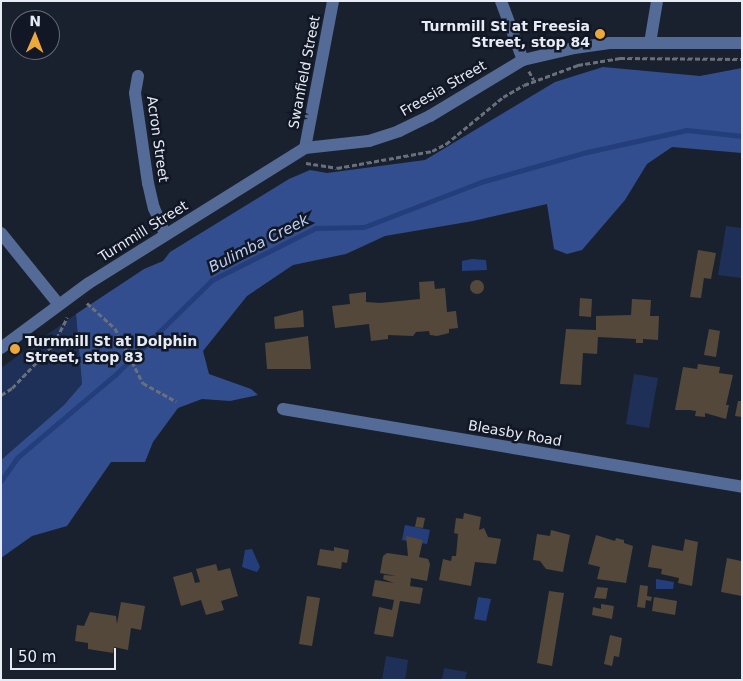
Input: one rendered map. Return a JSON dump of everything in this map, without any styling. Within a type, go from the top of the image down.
[{"type":"street","name":"Swanfield Street","points":[[306,148],[333,1]]},
{"type":"street","points":[[502,1],[523,60]]},
{"type":"street","points":[[650,43],[657,1]]},
{"type":"street","name":"Freesia Street","points":[[306,148],[369,141],[399,130],[430,116],[523,60],[574,48],[610,43],[742,44]]},
{"type":"street","name":"Acron Street","points":[[138,76],[135,94],[148,183],[154,208],[166,234]]},
{"type":"street","name":"Turnmill Street","points":[[1,348],[59,305],[166,234],[306,148]]},
{"type":"street","points":[[1,233],[59,305]]},
{"type":"street","name":"Bleasby Road","points":[[283,409],[742,487]]},
{"type":"path","points":[[303,164],[337,168],[432,151],[446,144],[503,97],[524,84],[578,64],[620,58],[742,59]]},
{"type":"path","points":[[78,307],[87,303],[91,298]]},
{"type":"path","points":[[87,303],[109,321],[122,339],[143,384],[176,401]]},
{"type":"path","points":[[1,394],[12,388],[53,345],[72,310]]},
{"type":"shaded area","points":[[603,67],[700,76],[742,68],[742,153],[672,147],[647,164],[625,200],[582,250],[567,254],[554,249],[547,204],[473,221],[385,236],[346,254],[293,265],[247,296],[203,351],[209,374],[251,389],[258,395],[230,401],[202,399],[178,408],[153,442],[145,462],[111,462],[67,526],[32,536],[1,558],[1,460],[64,405],[82,384],[76,314],[144,269],[163,261],[170,252],[289,179],[310,170],[327,173],[425,160],[555,82]]},
{"type":"shaded area","points":[[726,226],[742,228],[741,278],[718,275]]},
{"type":"shaded area","points":[[472,259],[486,260],[487,270],[462,271],[462,261]]},
{"type":"shaded area","points":[[76,314],[82,384],[64,405],[1,460],[1,368]]},
{"type":"shaded area","points":[[634,374],[658,378],[649,428],[626,424]]},
{"type":"shaded area","points":[[405,525],[430,530],[427,544],[402,540]]},
{"type":"shaded area","points":[[252,549],[260,567],[257,572],[242,567],[245,550]]},
{"type":"shaded area","points":[[656,579],[674,582],[673,589],[656,589]]},
{"type":"shaded area","points":[[478,597],[491,599],[486,621],[474,619]]},
{"type":"shaded area","points":[[386,656],[408,660],[405,680],[382,680]]},
{"type":"shaded area","points":[[444,668],[467,672],[465,680],[442,680]]},
{"type":"building","points":[[698,250],[716,253],[711,279],[704,278],[701,298],[690,297]]},
{"type":"building","points":[[474,280],[480,280],[484,287],[480,294],[474,294],[470,290],[470,284]]},
{"type":"building","points":[[434,281],[435,289],[445,288],[447,312],[456,311],[458,328],[449,329],[449,333],[437,336],[430,335],[429,331],[416,332],[413,336],[388,335],[388,339],[371,341],[369,324],[335,328],[332,306],[350,304],[349,294],[366,292],[366,302],[380,303],[420,299],[419,282]]},
{"type":"building","points":[[580,298],[592,299],[591,317],[579,316]]},
{"type":"building","points":[[632,299],[651,300],[650,316],[659,316],[658,340],[643,339],[643,343],[636,343],[636,339],[598,337],[597,354],[583,353],[581,385],[560,384],[566,329],[596,330],[596,316],[631,315]]},
{"type":"building","points":[[303,310],[304,327],[275,329],[274,317]]},
{"type":"building","points":[[709,329],[720,331],[716,357],[704,355]]},
{"type":"building","points":[[308,336],[311,369],[267,369],[265,343]]},
{"type":"building","points":[[698,364],[720,367],[719,373],[733,375],[726,405],[729,405],[726,419],[705,413],[705,417],[695,416],[696,411],[675,410],[683,367],[697,369]]},
{"type":"building","points":[[738,401],[742,401],[742,417],[735,416]]},
{"type":"building","points":[[464,513],[481,517],[479,530],[484,528],[488,537],[501,539],[496,564],[475,562],[471,586],[439,580],[443,559],[451,561],[452,556],[456,556],[458,534],[454,533],[456,518],[463,519]]},
{"type":"building","points":[[417,517],[425,518],[423,528],[415,527]]},
{"type":"building","points":[[551,530],[570,535],[563,572],[546,569],[540,561],[533,560],[537,534],[550,536]]},
{"type":"building","points":[[596,535],[615,541],[616,538],[624,540],[624,543],[633,546],[626,583],[597,579],[600,567],[588,564]]},
{"type":"building","points":[[406,536],[423,540],[419,557],[428,559],[430,564],[427,581],[411,578],[410,586],[423,588],[420,604],[400,601],[393,637],[374,634],[379,607],[392,610],[394,600],[372,596],[375,580],[394,583],[383,579],[384,575],[396,576],[380,573],[383,556],[387,553],[408,556]]},
{"type":"building","points":[[685,539],[698,542],[692,586],[678,583],[679,578],[661,574],[662,569],[648,567],[652,545],[683,551]]},
{"type":"building","points":[[334,547],[349,550],[347,563],[342,562],[341,569],[317,565],[320,549],[334,551]]},
{"type":"building","points":[[727,558],[741,561],[742,596],[721,592]]},
{"type":"building","points":[[216,564],[218,571],[230,568],[238,596],[221,601],[224,610],[206,615],[201,600],[181,606],[173,577],[192,572],[195,583],[200,582],[196,569]]},
{"type":"building","points":[[640,585],[648,586],[647,596],[652,597],[651,601],[646,600],[645,608],[637,607]]},
{"type":"building","points":[[597,587],[608,588],[606,599],[594,598]]},
{"type":"building","points":[[549,591],[564,593],[552,666],[537,663]]},
{"type":"building","points":[[307,596],[320,598],[312,646],[299,644]]},
{"type":"building","points":[[654,597],[677,601],[675,615],[652,611]]},
{"type":"building","points":[[121,602],[145,606],[141,630],[131,628],[128,650],[114,647],[113,653],[88,649],[88,643],[75,641],[77,625],[84,626],[90,612],[116,616],[117,624]]},
{"type":"building","points":[[601,604],[614,606],[612,619],[592,615],[593,607],[601,609]]},
{"type":"building","points":[[610,635],[622,638],[619,657],[614,656],[612,666],[604,664]]},
{"type":"waterway","name":"Bulimba Creek","points":[[1,481],[17,458],[115,375],[212,280],[316,228],[364,227],[481,182],[587,152],[687,130],[742,136]]},
{"type":"place","name":"Turnmill St at Freesia Street, stop 84","points":[[600,34]]},
{"type":"place","name":"Turnmill St at Dolphin Street, stop 83","points":[[15,349]]}]
